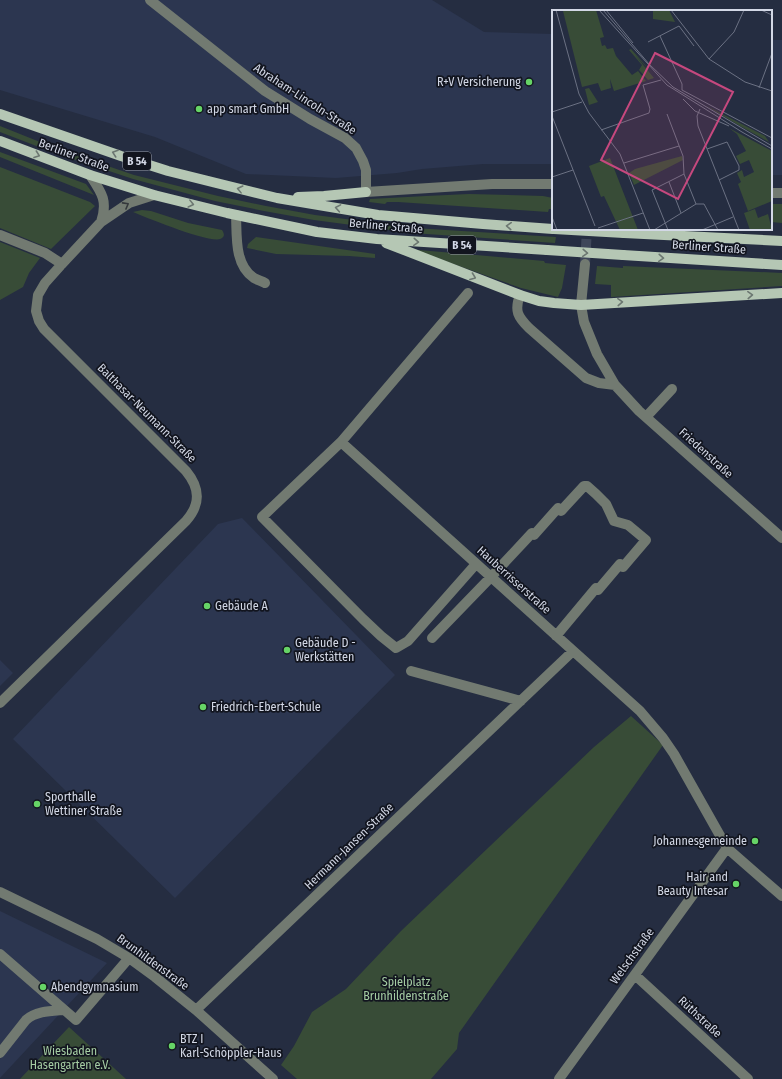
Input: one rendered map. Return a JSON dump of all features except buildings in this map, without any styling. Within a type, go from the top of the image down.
[{"type":"main road","name":"Berliner Straße","points":[[0,114],[120,156],[278,198],[378,215],[552,229]]},
{"type":"main road","name":"Berliner Straße","points":[[0,141],[90,175],[154,195],[236,215],[317,232],[377,239],[782,265]]},
{"type":"main road","points":[[278,198],[366,192]]},
{"type":"main road","name":"Berliner Straße","points":[[570,230],[782,242]]},
{"type":"main road","points":[[377,239],[539,301],[581,305],[782,293]]},
{"type":"street","name":"Abraham-Lincoln-Straße","points":[[150,0],[265,91],[310,119],[345,138],[356,148],[363,161],[366,170],[366,192]]},
{"type":"street","points":[[90,175],[98,186],[104,199],[105,206],[101,222]]},
{"type":"street","points":[[366,192],[492,184],[552,184]]},
{"type":"street","points":[[772,192],[782,193]]},
{"type":"street","name":"Balthasar-Neumann-Straße","points":[[0,703],[186,521],[193,511],[197,499],[195,485],[186,471],[44,329],[36,310],[38,296],[45,283],[101,222],[129,204],[154,195]]},
{"type":"street","points":[[236,215],[238,248],[241,261],[245,270],[254,278],[265,283]]},
{"type":"street","points":[[0,235],[45,253],[62,264]]},
{"type":"street","name":"Friedenstraße","points":[[585,264],[581,305],[584,322],[589,338],[615,385],[646,417],[782,538]]},
{"type":"street","points":[[468,292],[341,442],[262,517],[381,636],[396,648],[408,641],[476,564]]},
{"type":"street","points":[[520,295],[516,308],[521,320],[529,328],[586,378],[599,383],[615,385]]},
{"type":"street","points":[[646,417],[672,388]]},
{"type":"street","name":"Hauberrisserstraße","points":[[341,442],[640,711],[663,738],[674,754],[727,848],[782,896]]},
{"type":"street","points":[[432,638],[532,533],[534,535],[558,508],[561,511],[584,486],[587,486],[606,504],[614,521],[628,525],[646,540],[623,567],[620,564],[598,590],[596,588],[556,636]]},
{"type":"street","name":"Hermann-Jansen-Straße","points":[[196,1010],[573,651]]},
{"type":"street","points":[[411,671],[521,700]]},
{"type":"street","name":"Welschstraße","points":[[559,1079],[727,848]]},
{"type":"street","name":"Brunhildenstraße","points":[[0,892],[97,939],[129,958],[196,1010],[273,1079]]},
{"type":"street","points":[[0,954],[76,1020],[129,958]]},
{"type":"street","name":"Rüthstraße","points":[[635,975],[748,1079]]},
{"type":"street","points":[[0,1053],[30,1016],[45,1012],[64,1010]]},
{"type":"shaded area","points":[[0,0],[432,0],[484,32],[552,34],[552,164],[483,164],[336,178],[246,174],[155,137],[0,90]]},
{"type":"shaded area","points":[[772,40],[782,40],[782,175],[772,175]]},
{"type":"shaded area","name":"Friedrich-Ebert-Schule","points":[[242,518],[395,675],[175,898],[13,739],[218,524]]},
{"type":"shaded area","points":[[0,660],[13,673],[0,686]]},
{"type":"shaded area","name":"Abendgymnasium","points":[[0,911],[107,963],[0,1078]]},
{"type":"green space","points":[[0,126],[55,148],[134,175],[218,196],[315,215],[414,228],[556,237],[555,243],[412,233],[314,220],[215,201],[133,179],[52,152],[0,132]]},
{"type":"green space","points":[[0,152],[86,184],[94,195],[0,157]]},
{"type":"green space","points":[[0,167],[90,202],[95,206],[51,249],[0,228]]},
{"type":"green space","points":[[469,194],[543,196],[552,198],[552,209],[549,209],[548,212],[398,202],[387,202],[385,204],[369,202],[370,199]]},
{"type":"green space","points":[[772,204],[782,204],[782,223],[772,222]]},
{"type":"green space","points":[[142,210],[151,211],[188,223],[222,230],[224,236],[217,239],[194,235],[133,212]]},
{"type":"green space","points":[[256,237],[375,254],[375,258],[276,254],[247,248],[248,244]]},
{"type":"green space","points":[[0,242],[40,258],[29,273],[23,287],[0,300]]},
{"type":"green space","points":[[417,251],[544,261],[545,263],[566,265],[562,288],[558,297],[521,288]]},
{"type":"green space","points":[[597,266],[782,273],[782,286],[611,297],[611,285],[595,284]]},
{"type":"green space","name":"Spielplatz Brunhildenstraße","points":[[631,716],[663,745],[459,1033],[457,1049],[431,1079],[297,1079],[281,1065],[294,1046],[312,1012],[346,989],[401,931],[594,747]]},
{"type":"green space","name":"Wiesbaden Hasengarten e.V.","points":[[69,1027],[126,1079],[20,1079]]},
{"type":"tunnel","points":[[585,264],[587,230]]},
{"type":"place","name":"R+V Versicherung","points":[[529,82]]},
{"type":"place","name":"app smart GmbH","points":[[199,109]]},
{"type":"place","name":"Gebäude A","points":[[207,606]]},
{"type":"place","name":"Gebäude D - Werkstätten","points":[[287,650]]},
{"type":"place","name":"Friedrich-Ebert-Schule","points":[[203,707]]},
{"type":"place","name":"Sporthalle Wettiner Straße","points":[[37,804]]},
{"type":"place","name":"Johannesgemeinde","points":[[755,841]]},
{"type":"place","name":"Hair and Beauty Intesar","points":[[736,884]]},
{"type":"place","name":"Abendgymnasium","points":[[43,987]]},
{"type":"place","name":"BTZ I Karl-Schöppler-Haus","points":[[172,1046]]}]
